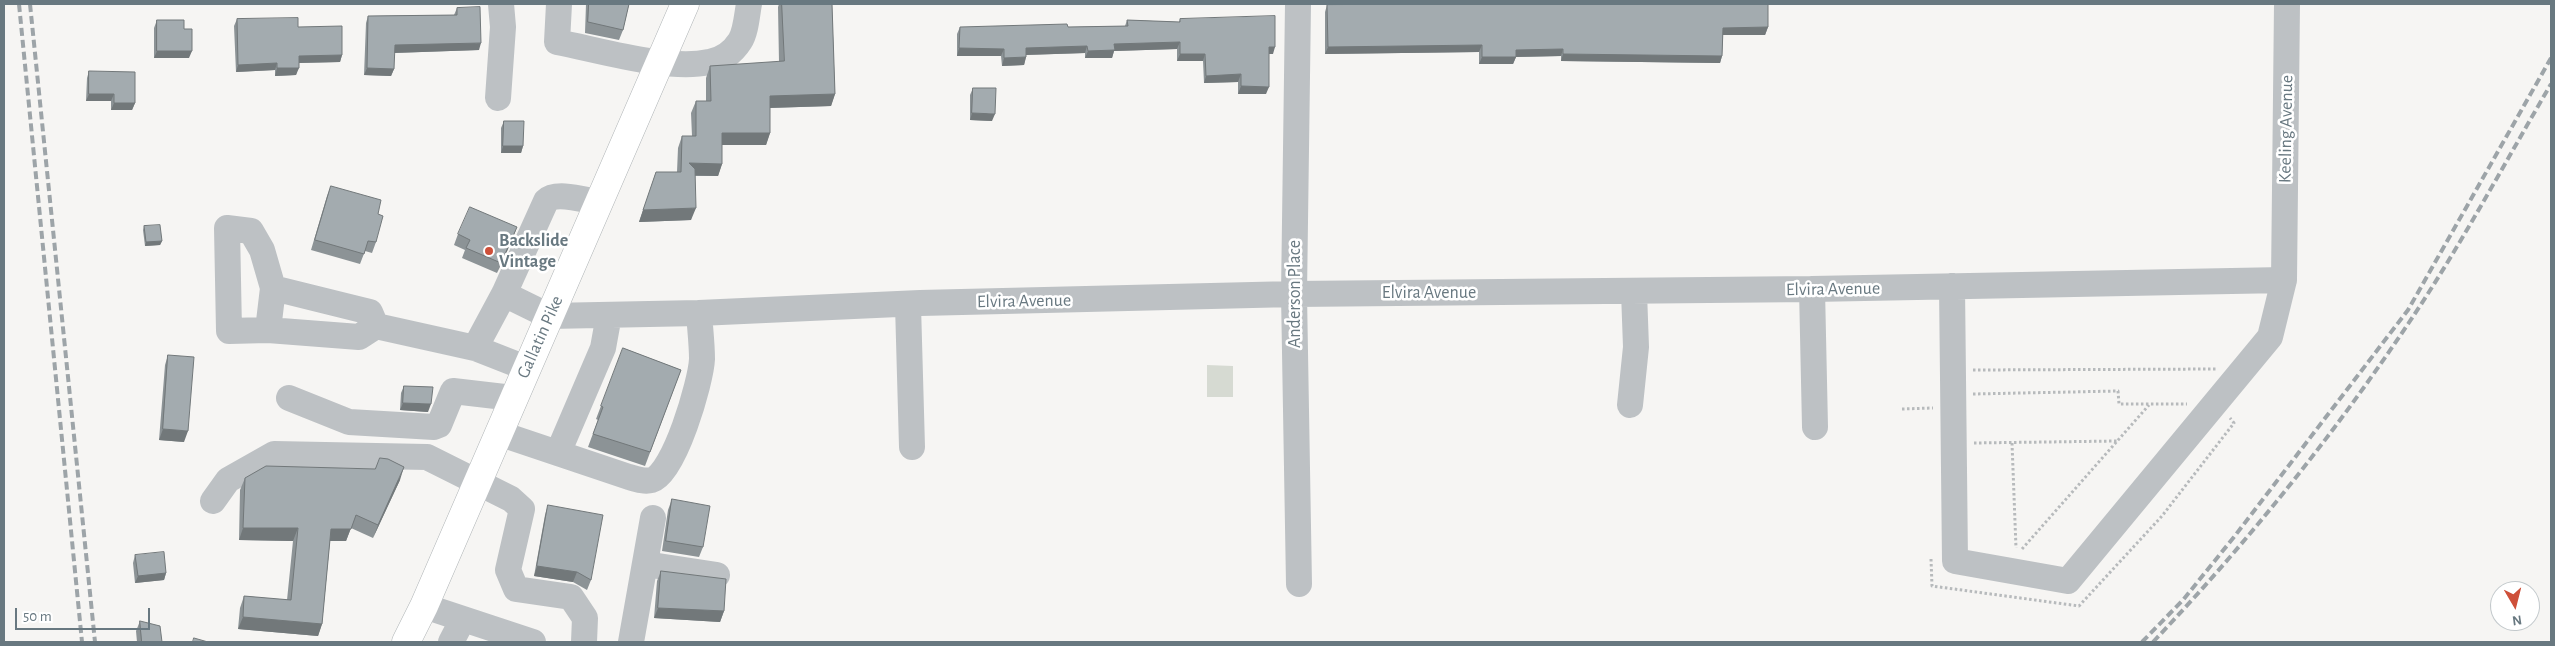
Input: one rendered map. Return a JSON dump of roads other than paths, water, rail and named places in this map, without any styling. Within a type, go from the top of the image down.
[{"type":"main road","name":"Gallatin Pike","points":[[406,642],[424,606],[548,316],[685,4]]},
{"type":"street","points":[[498,98],[503,27],[501,4]]},
{"type":"street","points":[[559,4],[557,42],[660,62],[694,64],[711,62],[728,55],[741,40],[749,4]]},
{"type":"street","name":"Anderson Place","points":[[1298,4],[1294,294],[1300,584]]},
{"type":"street","name":"Keeling Avenue","points":[[1952,286],[1955,561],[2068,581],[2270,337],[2284,267],[2287,4]]},
{"type":"street","points":[[475,348],[504,294],[549,198],[556,196],[598,202]]},
{"type":"street","points":[[268,330],[273,288],[262,250],[251,231],[227,228],[229,331],[268,330],[359,337],[376,326],[475,348],[526,368]]},
{"type":"street","name":"Elvira Avenue","points":[[548,316],[1294,294],[1634,292],[1952,286],[2284,267]]},
{"type":"street","points":[[273,288],[370,312],[376,326]]},
{"type":"street","points":[[1812,289],[1815,427]]},
{"type":"street","points":[[1630,405],[1636,347],[1634,292]]},
{"type":"street","points":[[504,294],[548,316]]},
{"type":"street","points":[[908,305],[912,447]]},
{"type":"street","points":[[498,433],[644,481],[659,477],[672,459],[699,380],[702,360],[700,313]]},
{"type":"street","points":[[558,453],[603,348],[609,315]]},
{"type":"street","points":[[289,398],[349,422],[434,428],[440,425],[452,391],[513,398]]},
{"type":"street","points":[[213,501],[228,480],[274,454],[427,457],[511,499],[522,509],[508,570],[516,589],[571,597],[585,618],[584,642]]},
{"type":"street","points":[[631,642],[653,518]]},
{"type":"street","points":[[645,564],[717,575]]},
{"type":"street","points":[[424,606],[532,642]]},
{"type":"street","points":[[451,642],[463,620]]},
{"type":"railway","points":[[19,4],[82,642]]},
{"type":"railway","points":[[30,4],[95,642]]},
{"type":"railway","points":[[2142,642],[2183,600],[2234,537],[2408,310],[2551,58]]},
{"type":"railway","points":[[2153,642],[2255,528],[2319,448],[2379,366],[2446,265],[2551,84]]},
{"type":"place","name":"Backslide Vintage","points":[[489,251]]}]
